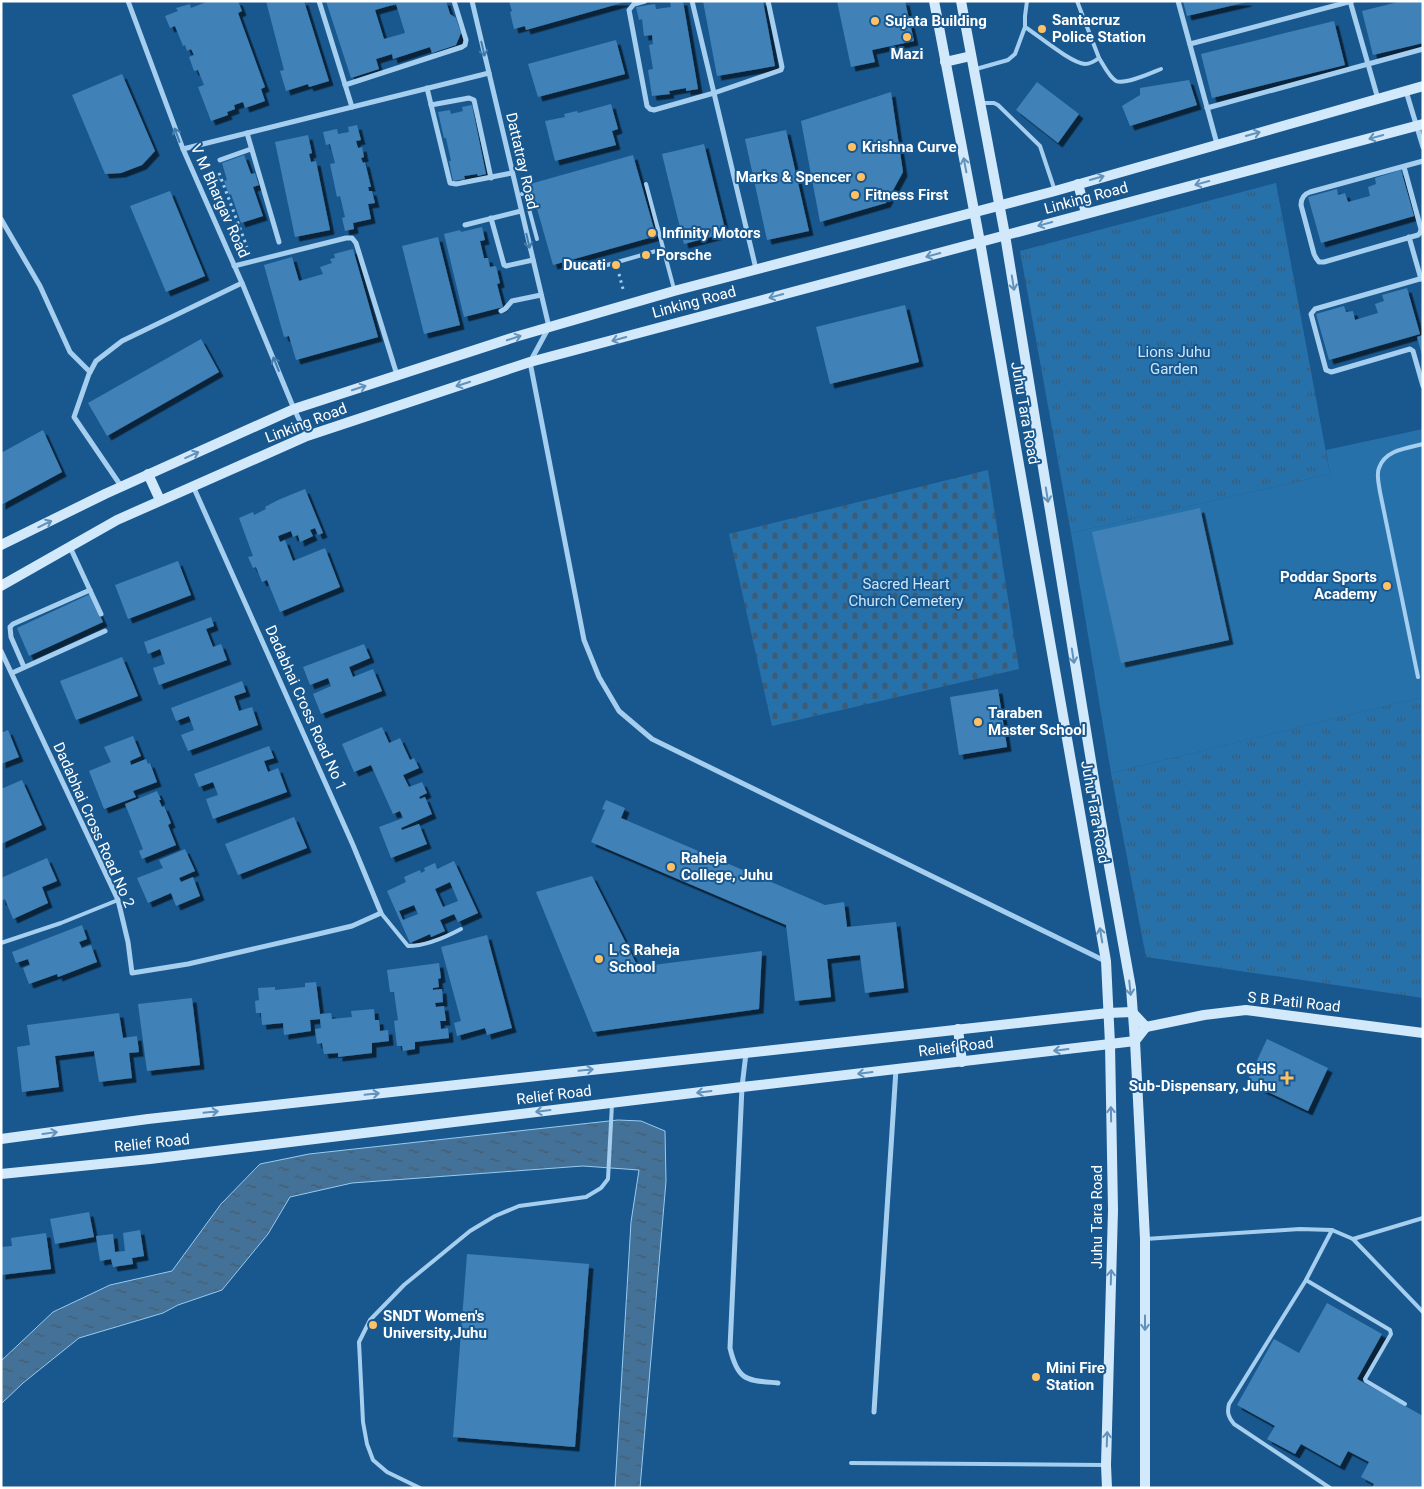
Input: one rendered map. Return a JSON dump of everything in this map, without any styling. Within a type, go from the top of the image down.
[{"type":"main road","name":"Juhu Tara Road","points":[[934,1],[980,242],[1106,961],[1110,1044],[1113,1210],[1107,1488]]},
{"type":"main road","name":"Juhu Tara Road","points":[[961,1],[1005,235],[1098,810],[1130,988],[1135,1041],[1145,1239],[1145,1488]]},
{"type":"main road","points":[[946,62],[971,56]]},
{"type":"main road","name":"Linking Road","points":[[1,545],[148,474],[294,410],[397,376],[549,327],[674,291],[1055,191],[1423,86]]},
{"type":"main road","name":"Linking Road","points":[[1,586],[117,520],[307,436],[530,362],[1420,125]]},
{"type":"main road","points":[[1078,184],[1086,213]]},
{"type":"main road","points":[[148,474],[160,500]]},
{"type":"main road","name":"S B Patil Road","points":[[1146,1027],[1204,1015],[1246,1010],[1423,1033]]},
{"type":"main road","points":[[1108,1013],[1132,1012],[1146,1027],[1135,1041]]},
{"type":"main road","name":"Relief Road","points":[[1,1139],[148,1119],[958,1028],[1108,1013]]},
{"type":"main road","points":[[958,1028],[962,1062]]},
{"type":"main road","name":"Relief Road","points":[[1,1174],[160,1158],[1135,1041]]},
{"type":"street","name":"V M Bhargav Road","points":[[128,1],[183,149],[242,283],[294,410],[307,436]]},
{"type":"street","points":[[320,1],[352,107]]},
{"type":"street","points":[[345,84],[465,45],[466,40],[454,1]]},
{"type":"street","name":"Dattatray Road","points":[[472,1],[549,327]]},
{"type":"street","points":[[645,1],[634,4],[629,10],[647,106],[654,110],[781,70],[782,67],[768,1]]},
{"type":"street","points":[[692,1],[756,270]]},
{"type":"street","points":[[1178,1],[1217,144]]},
{"type":"street","points":[[1190,44],[1350,1],[1378,99]]},
{"type":"street","points":[[1207,108],[1423,49]]},
{"type":"street","points":[[183,149],[489,73]]},
{"type":"street","points":[[427,88],[450,183],[456,184],[512,173]]},
{"type":"street","points":[[1406,91],[1420,125],[1423,147]]},
{"type":"street","points":[[431,105],[469,98],[474,100],[491,178]]},
{"type":"street","points":[[247,133],[279,242]]},
{"type":"street","points":[[220,160],[251,149]]},
{"type":"street","points":[[1404,166],[1421,231],[1418,235],[1319,262],[1314,254],[1301,200],[1306,194],[1404,166],[1423,161]]},
{"type":"street","points":[[465,226],[521,211]]},
{"type":"street","points":[[491,218],[504,265],[533,260]]},
{"type":"street","points":[[1,219],[40,286],[70,352],[90,372]]},
{"type":"street","points":[[1409,237],[1422,278],[1315,309],[1311,314],[1326,370],[1331,372],[1410,349],[1413,351],[1423,386]]},
{"type":"street","points":[[234,266],[352,238],[356,243],[397,376]]},
{"type":"street","points":[[122,486],[74,417],[90,372],[96,361],[122,341],[242,283]]},
{"type":"street","points":[[501,311],[512,300],[541,295]]},
{"type":"street","points":[[549,327],[530,362],[584,640],[599,677],[619,711],[652,739],[1106,961]]},
{"type":"street","name":"Dadabhai Cross Road No 1","points":[[193,486],[353,845],[381,913]]},
{"type":"street","points":[[70,547],[101,614]]},
{"type":"street","points":[[24,667],[11,637],[10,627],[90,590]]},
{"type":"street","points":[[12,673],[105,630]]},
{"type":"street","name":"Dadabhai Cross Road No 2","points":[[1,651],[118,900],[128,942],[132,973],[188,964],[352,926],[381,913]]},
{"type":"street","points":[[746,1052],[742,1087],[730,1348],[733,1363],[742,1376],[750,1380],[778,1383]]},
{"type":"street","points":[[874,1412],[896,1069]]},
{"type":"lane","points":[[974,70],[1008,60],[1015,54],[1025,27],[1027,1]]},
{"type":"lane","points":[[1077,1],[1099,58],[1112,78],[1116,81],[1126,82],[1161,69]]},
{"type":"lane","points":[[1025,27],[1077,62],[1087,64],[1099,58]]},
{"type":"lane","points":[[980,103],[994,103],[998,105],[1040,146],[1055,191]]},
{"type":"lane","points":[[646,184],[674,291]]},
{"type":"lane","points":[[518,195],[531,192]]},
{"type":"lane","points":[[525,194],[537,239]]},
{"type":"lane","points":[[607,265],[663,249]]},
{"type":"lane","points":[[1418,677],[1380,492],[1378,469],[1383,460],[1396,451],[1423,444]]},
{"type":"lane","points":[[1,943],[61,923],[118,900]]},
{"type":"lane","points":[[381,913],[408,946],[417,946],[461,929]]},
{"type":"lane","points":[[420,1488],[387,1472],[373,1460],[362,1422],[359,1342],[370,1320],[404,1285],[470,1231],[495,1216],[518,1206],[586,1197],[601,1188],[608,1179],[612,1103]]},
{"type":"lane","points":[[1353,1239],[1423,1218]]},
{"type":"lane","points":[[1145,1239],[1300,1229],[1332,1230],[1353,1239],[1423,1312]]},
{"type":"lane","points":[[1330,1488],[1234,1424],[1229,1419],[1227,1412],[1229,1404],[1306,1280],[1332,1230]]},
{"type":"lane","points":[[1306,1280],[1390,1330],[1391,1334],[1365,1379],[1406,1404]]},
{"type":"lane","points":[[851,1463],[1106,1465]]},
{"type":"path","points":[[220,160],[217,164],[218,169],[247,247]]},
{"type":"green space","name":"Lions Juhu Garden","points":[[1276,183],[1330,474],[1071,533],[1020,251]]},
{"type":"green space","points":[[1423,429],[1423,697],[1111,773],[1071,533],[1330,474],[1326,450]]},
{"type":"green space","name":"Sacred Heart Church Cemetery","points":[[988,470],[1019,669],[772,726],[729,534]]},
{"type":"green space","points":[[1423,697],[1423,998],[1146,957],[1111,773]]},
{"type":"water","points":[[618,1120],[641,1121],[665,1131],[666,1181],[640,1488],[615,1488],[631,1222],[639,1170],[583,1166],[352,1183],[290,1197],[268,1234],[222,1290],[178,1305],[163,1313],[79,1338],[23,1383],[1,1404],[1,1361],[53,1312],[110,1285],[172,1271],[221,1204],[260,1164],[309,1154]]},
{"type":"building","points":[[209,1],[238,1],[242,11],[238,13],[265,87],[261,89],[265,101],[245,108],[243,102],[234,105],[235,109],[227,112],[228,115],[211,121],[198,87],[204,85],[198,70],[194,71],[189,57],[194,55],[191,49],[187,51],[185,45],[183,46],[175,26],[170,28],[165,16],[178,11],[176,8],[190,4],[191,8]]},
{"type":"building","points":[[266,1],[304,1],[329,81],[309,87],[308,84],[286,91],[280,71],[284,70]]},
{"type":"building","points":[[326,1],[446,1],[450,14],[456,18],[461,33],[456,45],[432,53],[430,47],[393,59],[392,54],[376,59],[379,69],[351,78]],"holes":[[[396,4],[405,33],[384,39],[375,10]]]},
{"type":"building","points":[[509,1],[625,2],[526,30],[525,26],[514,29]]},
{"type":"building","points":[[670,1],[683,1],[698,89],[686,91],[686,88],[669,91],[670,94],[652,96],[648,70],[653,69],[649,45],[653,44],[652,35],[644,36],[642,19],[639,20],[636,7],[655,4],[656,9],[671,7]]},
{"type":"building","points":[[703,1],[763,1],[775,66],[717,76]]},
{"type":"building","name":"Sujata Building","points":[[837,1],[905,1],[914,41],[872,50],[875,62],[851,67]]},
{"type":"building","points":[[1183,1],[1247,1],[1247,2],[1187,16]]},
{"type":"building","points":[[1402,1],[1423,1],[1423,43],[1373,55],[1362,11]]},
{"type":"building","points":[[1334,21],[1345,65],[1212,98],[1201,54]]},
{"type":"building","points":[[616,40],[625,74],[538,97],[528,64]]},
{"type":"building","points":[[122,74],[155,151],[142,165],[121,173],[105,174],[72,95]]},
{"type":"building","points":[[1189,80],[1197,105],[1130,126],[1122,106],[1140,95],[1140,88]]},
{"type":"building","points":[[1037,82],[1079,114],[1058,143],[1016,110]]},
{"type":"building","name":"Krishna Curve","points":[[891,92],[903,172],[886,203],[820,222],[801,121]]},
{"type":"building","points":[[611,104],[618,129],[612,131],[616,145],[555,161],[545,121],[565,117],[564,114],[577,111],[578,113]]},
{"type":"building","points":[[472,105],[486,174],[464,176],[465,179],[453,181],[446,138],[444,138],[438,112],[450,110],[451,114],[463,111],[462,107]]},
{"type":"building","points":[[357,125],[361,140],[356,141],[358,148],[362,147],[364,157],[361,158],[363,163],[365,162],[371,187],[368,187],[369,191],[372,191],[375,203],[368,204],[371,219],[353,223],[354,229],[345,231],[342,218],[345,217],[340,196],[337,197],[330,164],[335,163],[330,144],[326,145],[323,132],[337,129],[338,134],[349,132],[348,127]]},
{"type":"building","points":[[786,130],[809,231],[767,240],[745,139]]},
{"type":"building","points":[[308,135],[312,153],[309,154],[311,162],[316,161],[330,230],[295,237],[275,142]]},
{"type":"building","points":[[704,144],[726,233],[684,244],[662,154]]},
{"type":"building","points":[[244,155],[251,174],[255,173],[259,185],[253,187],[263,216],[241,223],[231,194],[229,195],[224,181],[227,180],[222,163]]},
{"type":"building","points":[[633,155],[656,236],[553,265],[530,184]]},
{"type":"building","points":[[1401,170],[1414,216],[1321,243],[1308,197],[1337,189],[1338,195],[1345,193],[1348,202],[1370,196],[1368,187],[1376,184],[1375,178]]},
{"type":"building","points":[[170,191],[205,276],[166,292],[130,206]]},
{"type":"building","points":[[482,227],[485,240],[480,241],[484,258],[488,258],[490,267],[496,266],[500,283],[497,284],[503,307],[464,317],[444,234]]},
{"type":"building","points":[[438,237],[460,325],[424,334],[402,246]]},
{"type":"building","points":[[353,249],[378,337],[296,360],[289,336],[284,337],[264,265],[292,257],[299,281],[323,274],[320,267],[332,263],[330,259],[335,258],[334,254]]},
{"type":"building","points":[[1407,288],[1420,334],[1329,360],[1316,314],[1344,306],[1346,312],[1353,311],[1355,320],[1378,313],[1375,304],[1384,301],[1382,295]]},
{"type":"building","points":[[905,305],[919,362],[830,384],[816,327]]},
{"type":"building","points":[[1423,335],[1423,355],[1422,355],[1417,337]]},
{"type":"building","points":[[201,339],[219,372],[107,436],[88,403]]},
{"type":"building","points":[[43,430],[62,472],[1,505],[1,453]]},
{"type":"building","points":[[305,489],[323,533],[318,535],[315,528],[310,530],[313,536],[300,542],[298,535],[293,537],[291,531],[278,536],[280,542],[285,540],[293,561],[325,548],[340,587],[280,612],[267,580],[262,582],[256,567],[253,568],[248,557],[253,556],[239,518],[253,512],[254,515],[278,500]]},
{"type":"building","points":[[1200,508],[1229,640],[1121,663],[1092,532]]},
{"type":"building","points":[[178,561],[191,595],[128,619],[115,585]]},
{"type":"building","points":[[90,594],[103,622],[29,656],[17,628]]},
{"type":"building","points":[[211,617],[214,626],[206,629],[213,647],[221,644],[227,660],[159,685],[153,668],[165,664],[160,649],[148,654],[144,642]]},
{"type":"building","points":[[364,644],[370,658],[349,667],[353,677],[373,669],[382,691],[321,714],[313,694],[331,686],[328,678],[310,685],[303,667]]},
{"type":"building","points":[[122,657],[138,696],[76,720],[60,681]]},
{"type":"building","points":[[242,681],[246,692],[234,696],[239,711],[252,707],[258,725],[188,751],[181,735],[194,730],[189,716],[176,721],[171,708]]},
{"type":"building","name":"Taraben Master School","points":[[998,689],[1007,747],[959,755],[950,697]]},
{"type":"building","points":[[382,727],[389,743],[400,738],[410,760],[414,758],[419,768],[403,775],[409,787],[422,782],[427,793],[419,797],[420,799],[425,797],[432,814],[401,828],[402,830],[419,824],[427,844],[391,858],[379,827],[403,818],[400,811],[393,814],[371,765],[354,772],[342,744]]},
{"type":"building","points":[[8,730],[19,757],[1,764],[1,733]]},
{"type":"building","points":[[133,736],[141,756],[130,761],[131,765],[146,759],[148,764],[150,763],[157,782],[133,791],[136,797],[104,809],[89,771],[111,762],[104,747]]},
{"type":"building","points":[[269,746],[274,758],[264,761],[268,772],[278,768],[287,792],[213,819],[206,799],[218,795],[213,782],[199,787],[194,774]]},
{"type":"building","points":[[22,780],[42,825],[1,844],[1,789]]},
{"type":"building","points":[[157,791],[162,807],[164,806],[171,823],[168,825],[176,845],[142,859],[139,851],[143,849],[125,804]]},
{"type":"building","points":[[606,800],[625,808],[621,818],[825,905],[844,902],[847,927],[896,922],[904,988],[865,993],[860,955],[827,959],[831,997],[795,1001],[786,925],[591,842],[605,810],[602,809]]},
{"type":"building","points":[[294,817],[307,848],[238,875],[225,844]]},
{"type":"building","points":[[185,849],[195,871],[179,878],[181,882],[193,877],[200,896],[176,906],[171,893],[148,903],[137,878],[163,868],[159,860]]},
{"type":"building","points":[[47,858],[57,881],[42,887],[48,903],[13,919],[5,899],[1,901],[1,878]]},
{"type":"building","points":[[454,861],[478,913],[458,922],[454,914],[440,920],[445,931],[431,937],[430,934],[410,943],[387,891],[406,882],[404,877],[420,870],[421,873],[425,871],[424,868],[435,863],[437,869]],"holes":[[[450,882],[458,901],[443,907],[435,889]],[[414,905],[418,914],[403,920],[399,911]]]},
{"type":"building","name":"L S Raheja School","points":[[592,876],[638,967],[762,951],[759,1009],[593,1032],[536,892]]},
{"type":"building","points":[[82,925],[87,939],[79,942],[82,948],[91,945],[97,962],[58,977],[57,974],[29,984],[23,968],[30,965],[28,959],[16,963],[12,952]]},
{"type":"building","points":[[487,935],[512,1028],[487,1035],[485,1028],[457,1036],[454,1023],[461,1021],[441,947]]},
{"type":"building","points":[[439,963],[441,978],[438,979],[439,987],[433,988],[433,990],[442,989],[443,1002],[435,1003],[436,1007],[444,1006],[446,1021],[440,1021],[441,1029],[448,1028],[449,1038],[415,1042],[415,1049],[403,1051],[402,1046],[397,1046],[394,1021],[398,1020],[394,992],[390,992],[387,970]]},
{"type":"building","points":[[316,982],[320,1014],[331,1013],[332,1019],[352,1017],[351,1011],[374,1009],[375,1020],[379,1020],[380,1031],[388,1030],[389,1041],[372,1043],[372,1053],[338,1057],[338,1053],[324,1054],[322,1043],[317,1044],[315,1029],[321,1028],[320,1019],[310,1020],[311,1031],[284,1035],[283,1023],[262,1025],[261,1013],[256,1013],[255,1001],[259,1000],[258,988],[275,987],[275,990],[305,987],[305,983]]},
{"type":"building","points":[[192,998],[200,1065],[147,1071],[138,1004]]},
{"type":"building","points":[[119,1013],[123,1038],[137,1036],[139,1052],[129,1053],[132,1078],[99,1082],[94,1051],[55,1056],[59,1087],[22,1092],[17,1047],[30,1045],[27,1025]]},
{"type":"building","points":[[1267,1039],[1328,1068],[1308,1111],[1247,1082]]},
{"type":"building","points":[[89,1212],[94,1237],[55,1244],[50,1219]]},
{"type":"building","points":[[140,1230],[144,1256],[132,1258],[133,1264],[113,1267],[111,1259],[100,1261],[96,1236],[113,1234],[115,1252],[125,1251],[123,1233]]},
{"type":"building","points":[[46,1233],[51,1269],[1,1275],[1,1247],[12,1246],[11,1238]]},
{"type":"building","points":[[467,1254],[589,1264],[575,1447],[453,1437]]},
{"type":"building","points":[[1327,1303],[1382,1334],[1357,1379],[1423,1416],[1423,1488],[1372,1488],[1374,1484],[1361,1477],[1369,1462],[1348,1451],[1340,1466],[1301,1444],[1295,1454],[1267,1439],[1275,1426],[1237,1405],[1274,1339],[1299,1353]]},
{"type":"place","name":"Sujata Building","points":[[875,21]]},
{"type":"place","name":"Santacruz Police Station","points":[[1042,29]]},
{"type":"place","name":"Mazi","points":[[907,37]]},
{"type":"place","name":"Krishna Curve","points":[[852,147]]},
{"type":"place","name":"Marks & Spencer","points":[[861,177]]},
{"type":"place","name":"Fitness First","points":[[855,195]]},
{"type":"place","name":"Infinity Motors","points":[[652,233]]},
{"type":"place","name":"Porsche","points":[[646,255]]},
{"type":"place","name":"Ducati","points":[[616,265]]},
{"type":"place","name":"Poddar Sports Academy","points":[[1387,586]]},
{"type":"place","name":"Taraben Master School","points":[[978,722]]},
{"type":"place","name":"Raheja College, Juhu","points":[[671,867]]},
{"type":"place","name":"L S Raheja School","points":[[599,959]]},
{"type":"place","name":"CGHS Sub-Dispensary, Juhu","points":[[1287,1078]]},
{"type":"place","name":"SNDT Women's University,Juhu","points":[[373,1325]]},
{"type":"place","name":"Mini Fire Station","points":[[1036,1377]]}]
